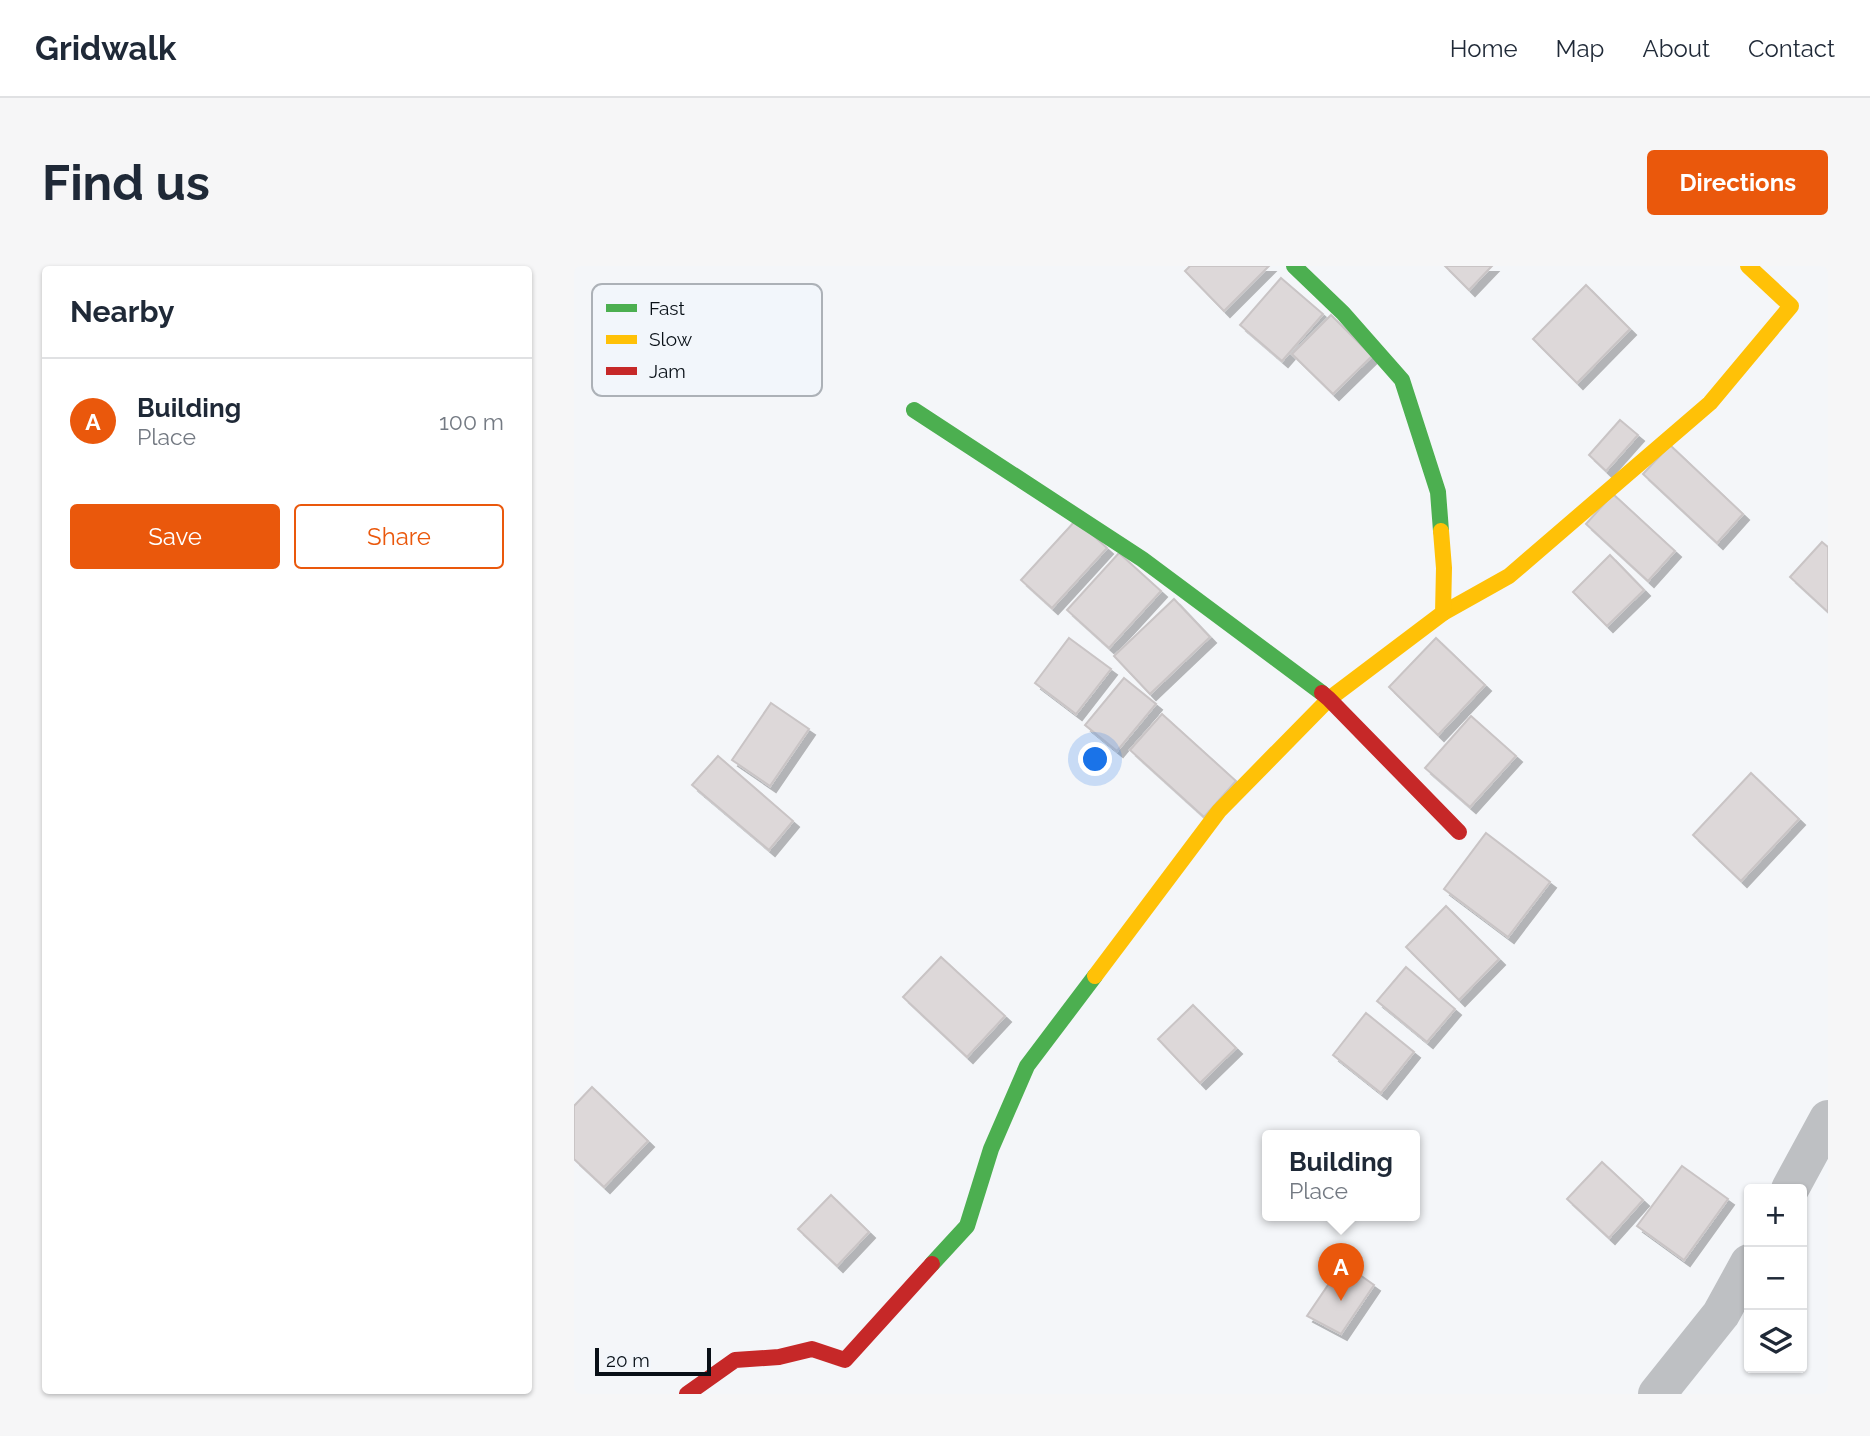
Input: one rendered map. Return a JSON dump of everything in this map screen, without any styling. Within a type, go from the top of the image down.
[{"type":"street","points":[[1294,266],[1343,313],[1402,380],[1438,492],[1444,568],[1443,613]]},
{"type":"street","points":[[687,1394],[735,1360],[779,1357],[813,1349],[845,1360],[967,1226],[991,1149],[1027,1066],[1219,811],[1329,699],[1443,613],[1509,576],[1710,403],[1791,306],[1748,266]]},
{"type":"street","points":[[914,410],[1142,559],[1329,699],[1459,832]]},
{"type":"street","points":[[1793,1184],[1828,1119]]},
{"type":"street","points":[[1657,1394],[1721,1314],[1744,1272]]},
{"type":"building","points":[[1190,266],[1269,266],[1224,311],[1185,271]]},
{"type":"building","points":[[1445,266],[1492,266],[1469,290]]},
{"type":"building","points":[[1281,278],[1323,314],[1282,361],[1240,325]]},
{"type":"building","points":[[1586,285],[1630,329],[1577,383],[1533,339]]},
{"type":"building","points":[[1331,315],[1372,356],[1333,394],[1292,354]]},
{"type":"building","points":[[1620,420],[1638,435],[1606,471],[1589,455]]},
{"type":"building","points":[[1670,445],[1743,514],[1717,543],[1643,474]]},
{"type":"building","points":[[1613,494],[1675,551],[1648,581],[1586,524]]},
{"type":"building","points":[[1076,520],[1107,548],[1052,608],[1021,580]]},
{"type":"building","points":[[1822,542],[1828,547],[1828,612],[1790,577]]},
{"type":"building","points":[[1119,553],[1161,591],[1109,648],[1067,610]]},
{"type":"building","points":[[1610,555],[1644,590],[1607,626],[1573,592]]},
{"type":"building","points":[[1174,599],[1210,637],[1150,694],[1114,656]]},
{"type":"building","points":[[1069,638],[1111,669],[1076,714],[1035,683]]},
{"type":"building","points":[[1436,638],[1485,685],[1438,735],[1389,687]]},
{"type":"building","points":[[1124,678],[1156,704],[1117,751],[1085,725]]},
{"type":"building","points":[[771,703],[809,729],[770,786],[732,760]]},
{"type":"building","points":[[1162,714],[1236,781],[1204,817],[1130,750]]},
{"type":"building","points":[[1471,716],[1516,756],[1470,807],[1425,768]]},
{"type":"building","points":[[718,756],[793,821],[769,850],[692,785]]},
{"type":"building","points":[[1751,773],[1799,819],[1741,881],[1693,835]]},
{"type":"building","points":[[1486,833],[1550,882],[1508,937],[1444,889]]},
{"type":"building","points":[[1446,906],[1499,959],[1459,1000],[1406,947]]},
{"type":"building","points":[[941,957],[1005,1016],[967,1057],[903,997]]},
{"type":"building","points":[[1406,967],[1455,1009],[1427,1042],[1377,1001]]},
{"type":"building","points":[[1193,1005],[1236,1048],[1200,1083],[1158,1039]]},
{"type":"building","points":[[1366,1013],[1414,1052],[1381,1093],[1333,1055]]},
{"type":"building","points":[[592,1087],[648,1141],[604,1187],[574,1159],[574,1106]]},
{"type":"building","points":[[1602,1162],[1643,1200],[1609,1238],[1567,1199]]},
{"type":"building","points":[[1682,1166],[1728,1199],[1684,1260],[1637,1226]]},
{"type":"building","points":[[831,1195],[869,1232],[837,1266],[798,1229]]},
{"type":"building","points":[[1343,1263],[1374,1285],[1341,1334],[1307,1316]]},
{"type":"traffic: fast","points":[[1294,266],[1343,313],[1402,380],[1438,492],[1441,531]]},
{"type":"traffic: fast","points":[[914,410],[1142,559],[1322,693]]},
{"type":"traffic: fast","points":[[932,1264],[967,1226],[991,1149],[1027,1066],[1095,976]]},
{"type":"traffic: slow","points":[[1443,613],[1509,576],[1710,403],[1791,306],[1748,266]]},
{"type":"traffic: slow","points":[[1095,976],[1219,811],[1329,699],[1443,613],[1441,531]]},
{"type":"traffic: jam","points":[[1322,693],[1459,832]]},
{"type":"traffic: jam","points":[[687,1394],[735,1360],[779,1357],[812,1349],[845,1360],[932,1264]]},
{"type":"place","name":"Building","points":[[1341,1301]]}]
